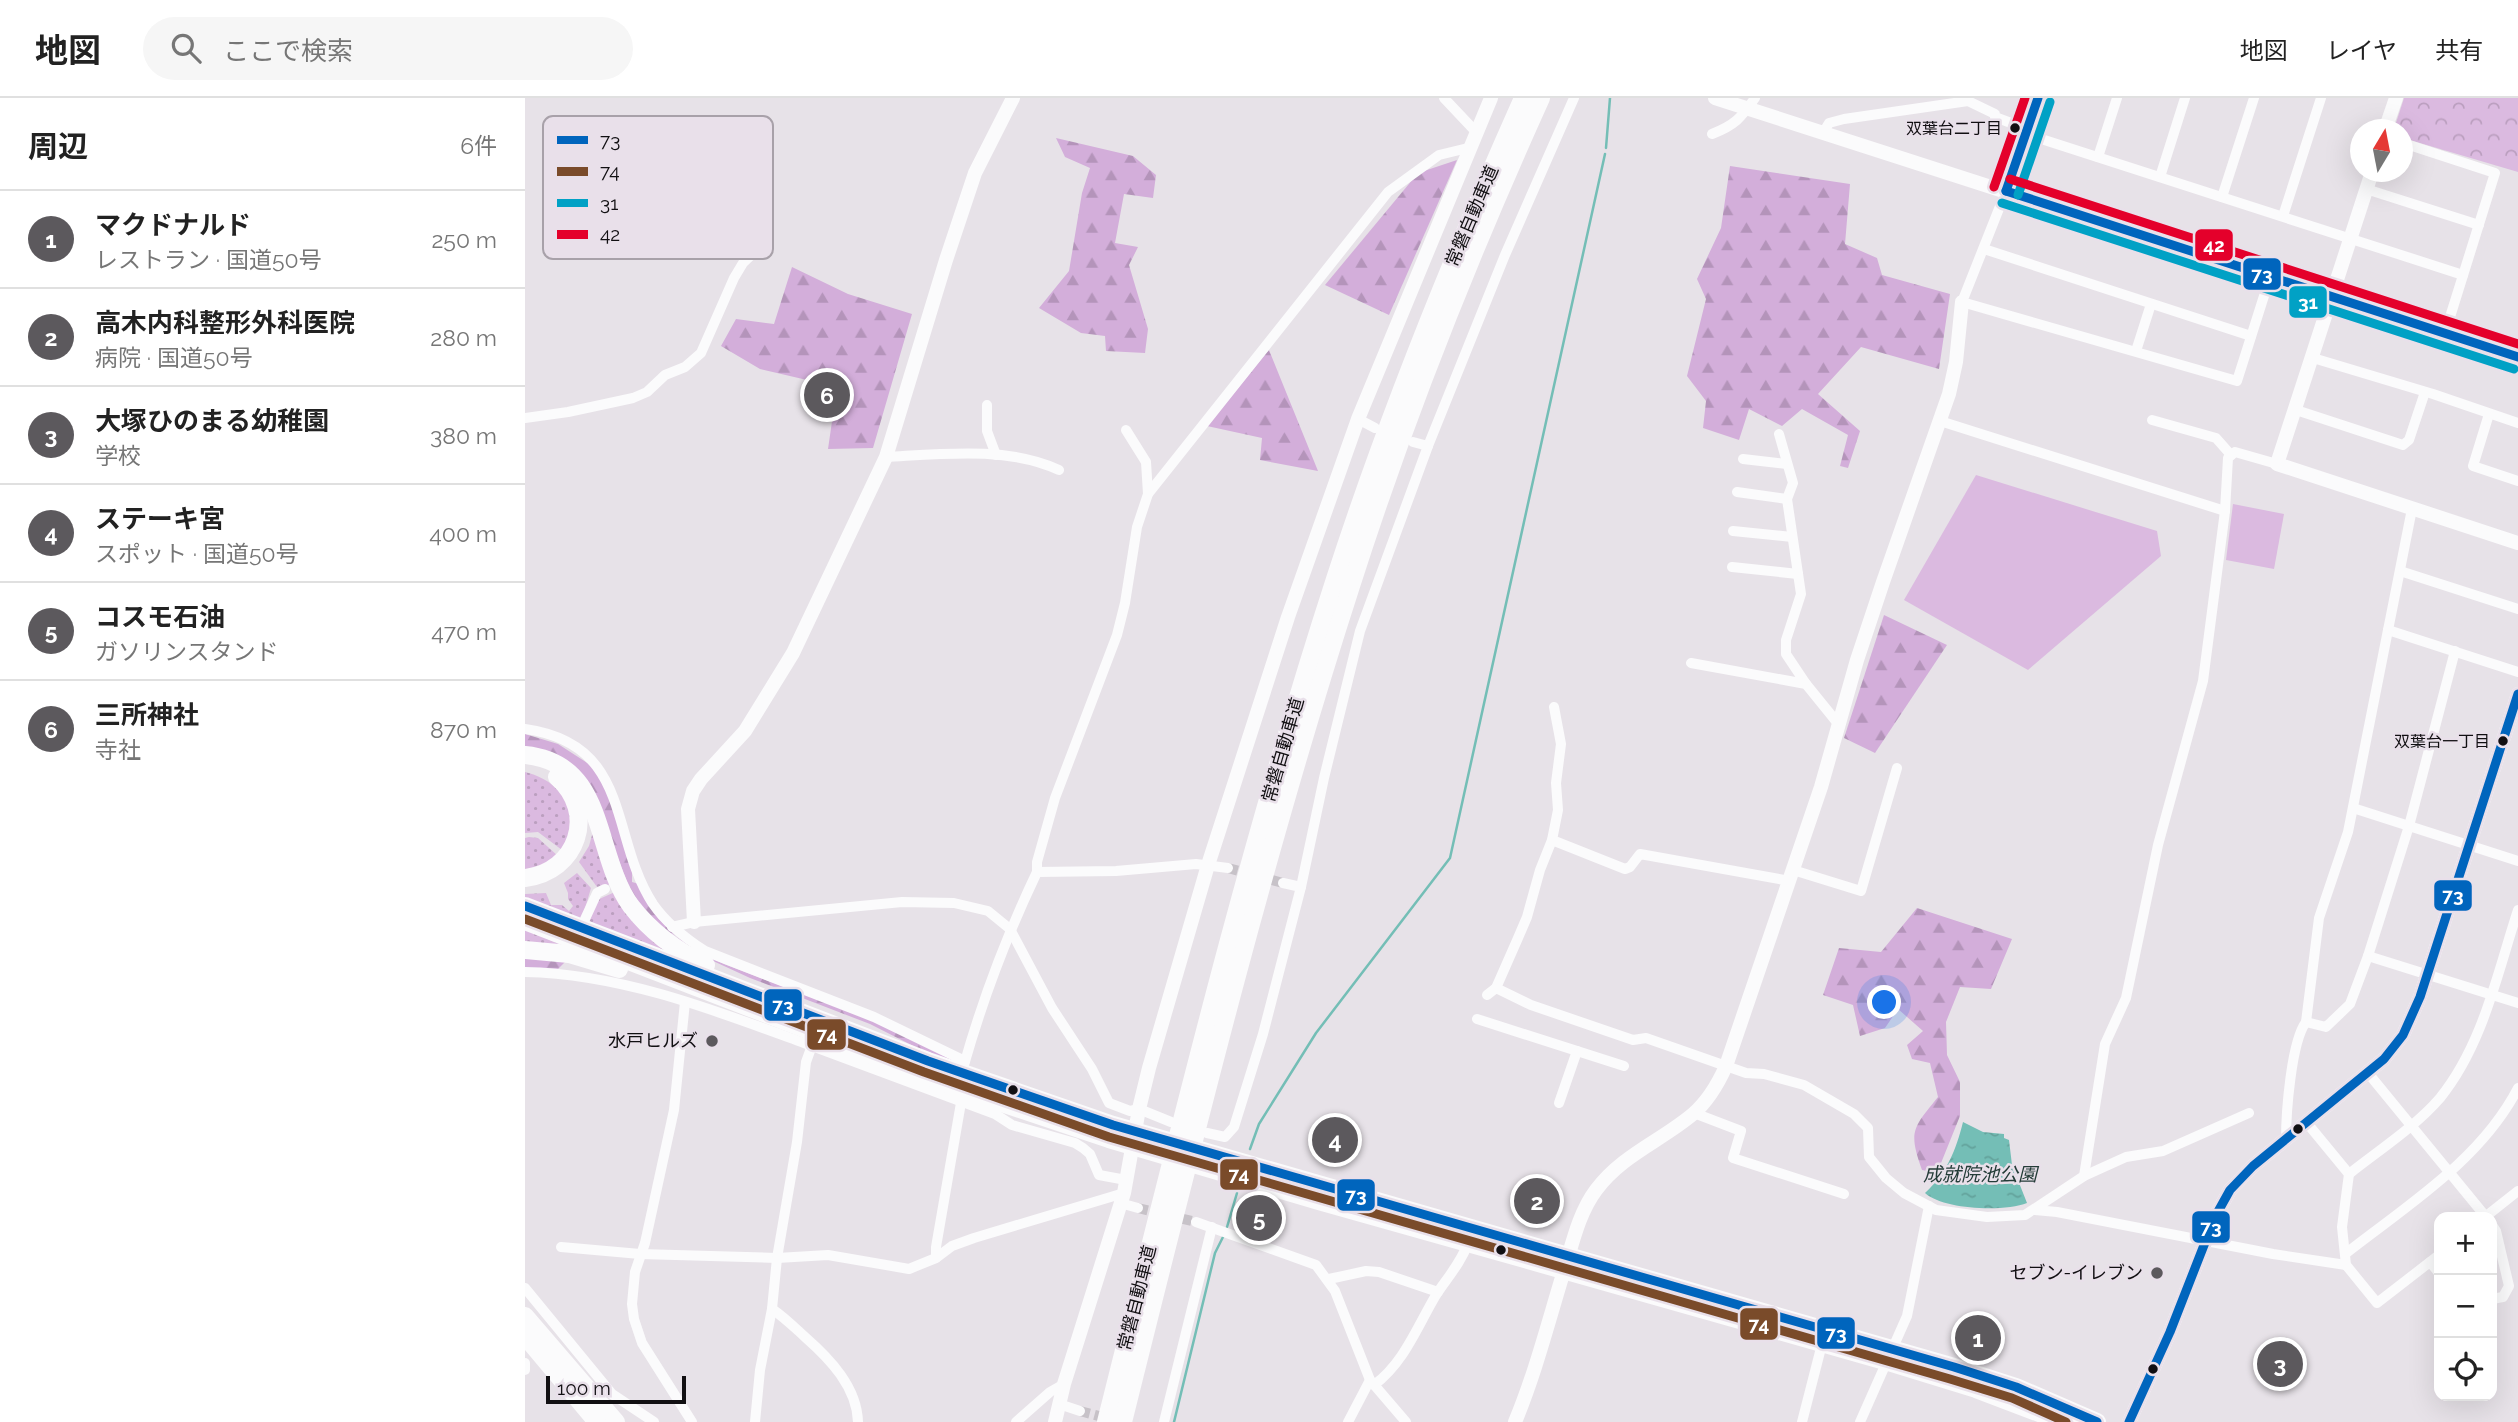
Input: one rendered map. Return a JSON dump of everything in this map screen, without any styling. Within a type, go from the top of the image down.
[{"type":"highway","name":"常磐自動車道","points":[[1188,1130],[1244,884],[1335,578],[1425,330],[1524,98]]},
{"type":"highway","name":"常磐自動車道","points":[[1105,1422],[1188,1130],[1351,585],[1440,335],[1503,181],[1541,98]]},
{"type":"highway","points":[[525,755],[545,758],[563,767],[585,791],[617,880],[631,905],[658,935],[703,964],[824,1013],[863,1036]]},
{"type":"highway","points":[[525,766],[543,769],[565,784],[573,797],[579,820],[574,845],[562,862],[547,872],[525,878]]},
{"type":"highway","points":[[525,906],[863,1036],[963,1081]]},
{"type":"highway","points":[[525,921],[733,1001],[814,1040],[963,1081],[1135,1139],[1468,1243],[1566,1263],[1822,1344],[1889,1356],[2063,1422]]},
{"type":"highway","points":[[525,950],[569,954],[733,1001]]},
{"type":"highway","points":[[1135,1139],[1889,1356],[2016,1387],[2097,1422]]},
{"type":"highway","name":"常磐自動車道","points":[[1123,1422],[1176,1175]]},
{"type":"highway","points":[[525,1316],[616,1422]]},
{"type":"highway","points":[[525,1336],[597,1422]]},
{"type":"street","points":[[694,922],[688,809],[693,791],[745,731],[793,653],[886,457],[975,173],[1013,98]]},
{"type":"street","points":[[1444,98],[1475,140]]},
{"type":"street","points":[[1055,1422],[1064,1384],[1124,1192],[1139,1109],[1208,864],[1293,604],[1358,419],[1491,98]]},
{"type":"street","points":[[673,927],[694,922],[902,902],[932,902],[977,907],[988,911],[1010,929],[1109,1103],[1130,1111],[1139,1109],[1188,1130],[1225,1137],[1234,1127],[1263,1034],[1301,887],[1360,631],[1428,446],[1505,255],[1574,98]]},
{"type":"street","points":[[1715,98],[1752,103],[1823,133],[2518,357]]},
{"type":"street","points":[[1515,1422],[1577,1227],[1589,1201],[1607,1177],[1630,1156],[1694,1113],[1709,1097],[1726,1066],[1840,726],[1878,595],[1949,394],[1956,362],[1962,302],[2006,191],[2038,98]]},
{"type":"street","points":[[2098,157],[2117,98]]},
{"type":"street","points":[[2160,177],[2185,98]]},
{"type":"street","points":[[2222,197],[2255,98]]},
{"type":"street","points":[[2283,216],[2321,98]]},
{"type":"street","points":[[2389,119],[2396,98]]},
{"type":"street","points":[[1823,133],[1829,123],[1844,119],[1968,102],[2026,131],[2098,157],[2463,275]]},
{"type":"street","points":[[1712,135],[1741,118],[1752,103]]},
{"type":"street","points":[[936,1258],[963,1081],[992,976],[1010,929],[1037,872],[1037,862],[1055,798],[1117,635],[1137,527],[1148,494],[1388,192],[1439,155],[1475,140]]},
{"type":"street","points":[[2413,147],[2495,173],[2445,333]]},
{"type":"street","points":[[2277,464],[2368,182]]},
{"type":"street","points":[[2366,188],[2479,225]]},
{"type":"street","points":[[1984,249],[2251,336]]},
{"type":"street","points":[[525,418],[633,398],[647,392],[665,375],[685,367],[701,353],[734,278],[747,259]]},
{"type":"street","points":[[1962,302],[2237,381],[2270,278]]},
{"type":"street","points":[[2136,351],[2151,304]]},
{"type":"street","points":[[2313,358],[2518,423]]},
{"type":"street","points":[[2296,410],[2403,445],[2409,440],[2425,392]]},
{"type":"street","points":[[987,405],[987,431],[996,455]]},
{"type":"street","points":[[2489,414],[2473,466],[2518,481]]},
{"type":"street","points":[[1358,419],[1375,428]]},
{"type":"street","points":[[2152,420],[2216,438],[2231,455]]},
{"type":"street","points":[[1940,421],[2225,511]]},
{"type":"street","points":[[1126,430],[1146,463],[1148,494]]},
{"type":"street","points":[[1779,434],[1793,483],[1787,499],[1801,594],[1786,640],[1786,654],[1840,726]]},
{"type":"street","points":[[1413,442],[1428,446]]},
{"type":"street","points":[[2084,1176],[2105,1044],[2126,999],[2158,845],[2203,681],[2225,511],[2228,458],[2235,452],[2277,464],[2518,543]]},
{"type":"street","points":[[886,457],[996,455],[1030,459],[1059,470]]},
{"type":"street","points":[[1743,459],[1787,464]]},
{"type":"street","points":[[1737,492],[1787,499]]},
{"type":"street","points":[[2286,1140],[2286,1116],[2299,1034],[2306,1022],[2319,918],[2348,832],[2412,509]]},
{"type":"street","points":[[1733,531],[1792,537]]},
{"type":"street","points":[[1732,567],[1798,574]]},
{"type":"street","points":[[2400,571],[2518,609]]},
{"type":"street","points":[[2388,630],[2518,672]]},
{"type":"street","points":[[2306,1022],[2326,1027],[2350,1004],[2409,826],[2455,651]]},
{"type":"street","points":[[1691,663],[1806,684]]},
{"type":"street","points":[[2129,1422],[2170,1332],[2215,1217],[2230,1190],[2253,1166],[2368,1073],[2390,1053],[2403,1035],[2416,1009],[2518,694]]},
{"type":"street","points":[[1487,995],[1496,988],[1527,917],[1540,870],[1552,840],[1558,810],[1556,783],[1560,744],[1553,707]]},
{"type":"street","points":[[525,729],[548,734],[577,748],[603,775],[613,793],[635,876],[653,904],[684,938],[705,951],[874,1017],[963,1081],[995,1114],[1012,1125],[1075,1143],[1090,1154],[1099,1175],[1124,1192],[1138,1208]]},
{"type":"street","points":[[1552,840],[1625,869],[1630,867],[1640,854],[1791,876],[1861,891],[1897,768]]},
{"type":"street","points":[[2353,808],[2518,861]]},
{"type":"street","points":[[1037,872],[1116,871],[1208,864],[1228,869]]},
{"type":"street","points":[[1283,883],[1301,887]]},
{"type":"street","points":[[585,919],[597,893],[605,889]]},
{"type":"street","points":[[2434,1259],[2377,1303],[2345,1260],[2343,1227],[2349,1174],[2438,1100],[2462,1066],[2472,1048],[2518,910]]},
{"type":"street","points":[[2368,956],[2518,1003]]},
{"type":"street","points":[[564,974],[569,961]]},
{"type":"street","points":[[525,972],[564,974],[635,987],[814,1040],[806,1062],[797,1142],[760,1370],[755,1422]]},
{"type":"street","points":[[1496,988],[1543,1009],[1633,1040],[1646,1038],[1745,1073],[1764,1074],[1804,1085],[1854,1114],[1868,1128],[1869,1157],[1886,1178],[1904,1193],[1929,1206],[1975,1217],[2025,1215],[2084,1176],[2126,1157],[2164,1152],[2249,1113]]},
{"type":"street","points":[[685,1002],[674,1110],[632,1287],[637,1333],[692,1422]]},
{"type":"street","points":[[1478,1019],[1624,1066]]},
{"type":"street","points":[[1559,1103],[1577,1051]]},
{"type":"street","points":[[2368,1073],[2482,1212]]},
{"type":"street","points":[[2035,1210],[2273,1254],[2345,1260],[2449,1171],[2494,1126],[2518,1088]]},
{"type":"street","points":[[1694,1113],[1741,1131],[1733,1158],[1844,1194]]},
{"type":"street","points":[[2307,1123],[2349,1174]]},
{"type":"street","points":[[2492,1212],[2518,1191]]},
{"type":"street","points":[[561,1247],[640,1254],[777,1258],[828,1255],[909,1269],[936,1258],[952,1246],[974,1238],[1124,1192]]},
{"type":"street","points":[[1860,1422],[1912,1300],[1925,1214],[1929,1206]]},
{"type":"street","points":[[1196,1222],[1316,1265],[1329,1279],[1372,1383],[1406,1422]]},
{"type":"street","points":[[1164,1422],[1212,1227]]},
{"type":"street","points":[[2497,1235],[2509,1286],[2503,1297],[2497,1298]]},
{"type":"street","points":[[1348,1422],[1372,1383],[1393,1370],[1402,1357],[1438,1292],[1463,1256],[1468,1243]]},
{"type":"street","points":[[2430,1262],[2434,1267]]},
{"type":"street","points":[[1329,1279],[1366,1271],[1379,1272],[1438,1292]]},
{"type":"street","points":[[525,1288],[612,1394],[654,1422]]},
{"type":"street","points":[[772,1309],[781,1314],[824,1354],[855,1399],[858,1422]]},
{"type":"street","points":[[1802,1422],[1822,1344]]},
{"type":"street","points":[[525,1363],[525,1370]]},
{"type":"street","points":[[1016,1422],[1050,1392],[1064,1384]]},
{"type":"street","points":[[1059,1404],[1080,1411]]},
{"type":"green space","points":[[2404,98],[2518,98],[2518,172],[2413,141],[2413,119],[2397,119]]},
{"type":"green space","points":[[1056,138],[1133,156],[1156,175],[1153,198],[1124,194],[1115,243],[1138,247],[1129,265],[1148,329],[1145,353],[1106,351],[1105,336],[1081,333],[1039,308],[1069,271],[1082,193],[1090,168],[1065,157]]},
{"type":"green space","points":[[1457,160],[1389,315],[1325,285],[1418,173]]},
{"type":"green space","points":[[1730,166],[1850,184],[1845,244],[1877,258],[1882,275],[1950,294],[1939,369],[1861,347],[1818,394],[1860,431],[1848,468],[1840,466],[1848,435],[1802,409],[1782,426],[1749,409],[1739,440],[1703,428],[1706,401],[1687,376],[1706,299],[1697,279],[1721,228]]},
{"type":"green space","points":[[792,267],[848,294],[912,314],[873,448],[828,449],[837,387],[760,369],[721,346],[736,319],[774,324]]},
{"type":"green space","points":[[1269,350],[1318,471],[1260,460],[1262,438],[1207,426]]},
{"type":"green space","points":[[1976,475],[2157,531],[2161,556],[2028,670],[1904,600]]},
{"type":"green space","points":[[2233,504],[2284,514],[2274,569],[2226,560]]},
{"type":"green space","points":[[1884,615],[1947,645],[1875,753],[1844,738]]},
{"type":"green space","points":[[525,734],[558,744],[592,766],[607,790],[632,869],[632,882],[639,884],[658,918],[675,936],[724,964],[869,1019],[956,1061],[955,1063],[929,1054],[870,1024],[750,978],[672,939],[634,900],[595,798],[525,749]]},
{"type":"green space","points":[[525,772],[552,785],[571,809],[572,829],[562,850],[538,832],[525,833]]},
{"type":"green space","points":[[594,828],[612,884],[597,887],[579,862],[589,846]]},
{"type":"green space","points":[[525,838],[538,838],[558,856],[549,863],[525,870]]},
{"type":"green space","points":[[577,873],[591,888],[582,919],[525,898],[525,894],[546,893],[551,905],[562,905],[569,911],[573,906],[568,899],[564,883]]},
{"type":"green space","points":[[615,892],[681,958],[589,922],[597,900]]},
{"type":"green space","points":[[1917,908],[2012,939],[1991,989],[1960,987],[1946,1022],[1947,1055],[1960,1082],[1960,1116],[1937,1173],[1922,1170],[1914,1138],[1918,1123],[1938,1097],[1930,1063],[1912,1059],[1907,1045],[1923,1031],[1898,1009],[1885,1028],[1860,1036],[1853,1005],[1823,995],[1839,948],[1881,952]]},
{"type":"green space","points":[[525,929],[568,948],[525,944]]},
{"type":"green space","points":[[525,956],[566,961],[558,969],[525,968]]},
{"type":"water","name":"成就院池公園","points":[[1963,1122],[1983,1132],[2004,1134],[2004,1138],[2009,1140],[2012,1165],[2027,1203],[2004,1208],[1975,1208],[1946,1203],[1925,1193],[1950,1160]]},
{"type":"waterway","points":[[1606,148],[1610,98]]},
{"type":"waterway","points":[[1250,1149],[1259,1124],[1316,1033],[1450,858],[1605,154]]},
{"type":"waterway","points":[[1227,1227],[1237,1193]]},
{"type":"waterway","points":[[1174,1422],[1215,1253],[1224,1235]]},
{"type":"tunnel","points":[[1228,868],[1283,883]]},
{"type":"tunnel","points":[[1138,1208],[1196,1222]]},
{"type":"tunnel","points":[[1080,1411],[1110,1419]]},
{"type":"transit line","name":"42","points":[[1994,187],[2025,98]]},
{"type":"transit line","name":"73","points":[[2006,191],[2038,98]]},
{"type":"transit line","name":"31","points":[[2018,195],[2050,102]]},
{"type":"transit line","name":"42","points":[[2010,179],[2518,344]]},
{"type":"transit line","name":"73","points":[[2006,191],[2518,357]]},
{"type":"transit line","name":"31","points":[[2002,203],[2514,369]]},
{"type":"transit line","name":"73","points":[[2129,1422],[2170,1332],[2215,1217],[2230,1190],[2253,1166],[2384,1059],[2403,1035],[2420,997],[2518,694]]},
{"type":"transit line","name":"73","points":[[525,906],[928,1061],[1113,1125],[1954,1367],[2016,1387],[2097,1422]]},
{"type":"transit line","name":"74","points":[[525,919],[924,1072],[1109,1137],[1950,1379],[2012,1398],[2066,1422]]},
{"type":"place","name":"双葉台二丁目","points":[[2015,128]]},
{"type":"place","name":"三所神社","points":[[827,395]]},
{"type":"place","name":"双葉台一丁目","points":[[2503,741]]},
{"type":"place","name":"水戸ヒルズ","points":[[712,1041]]},
{"type":"place","name":"ステーキ宮","points":[[1335,1140]]},
{"type":"place","name":"高木内科整形外科医院","points":[[1537,1201]]},
{"type":"place","name":"コスモ石油","points":[[1259,1218]]},
{"type":"place","name":"セブン-イレブン","points":[[2157,1273]]},
{"type":"place","name":"マクドナルド","points":[[1978,1338]]},
{"type":"place","name":"大塚ひのまる幼稚園","points":[[2280,1364]]}]
